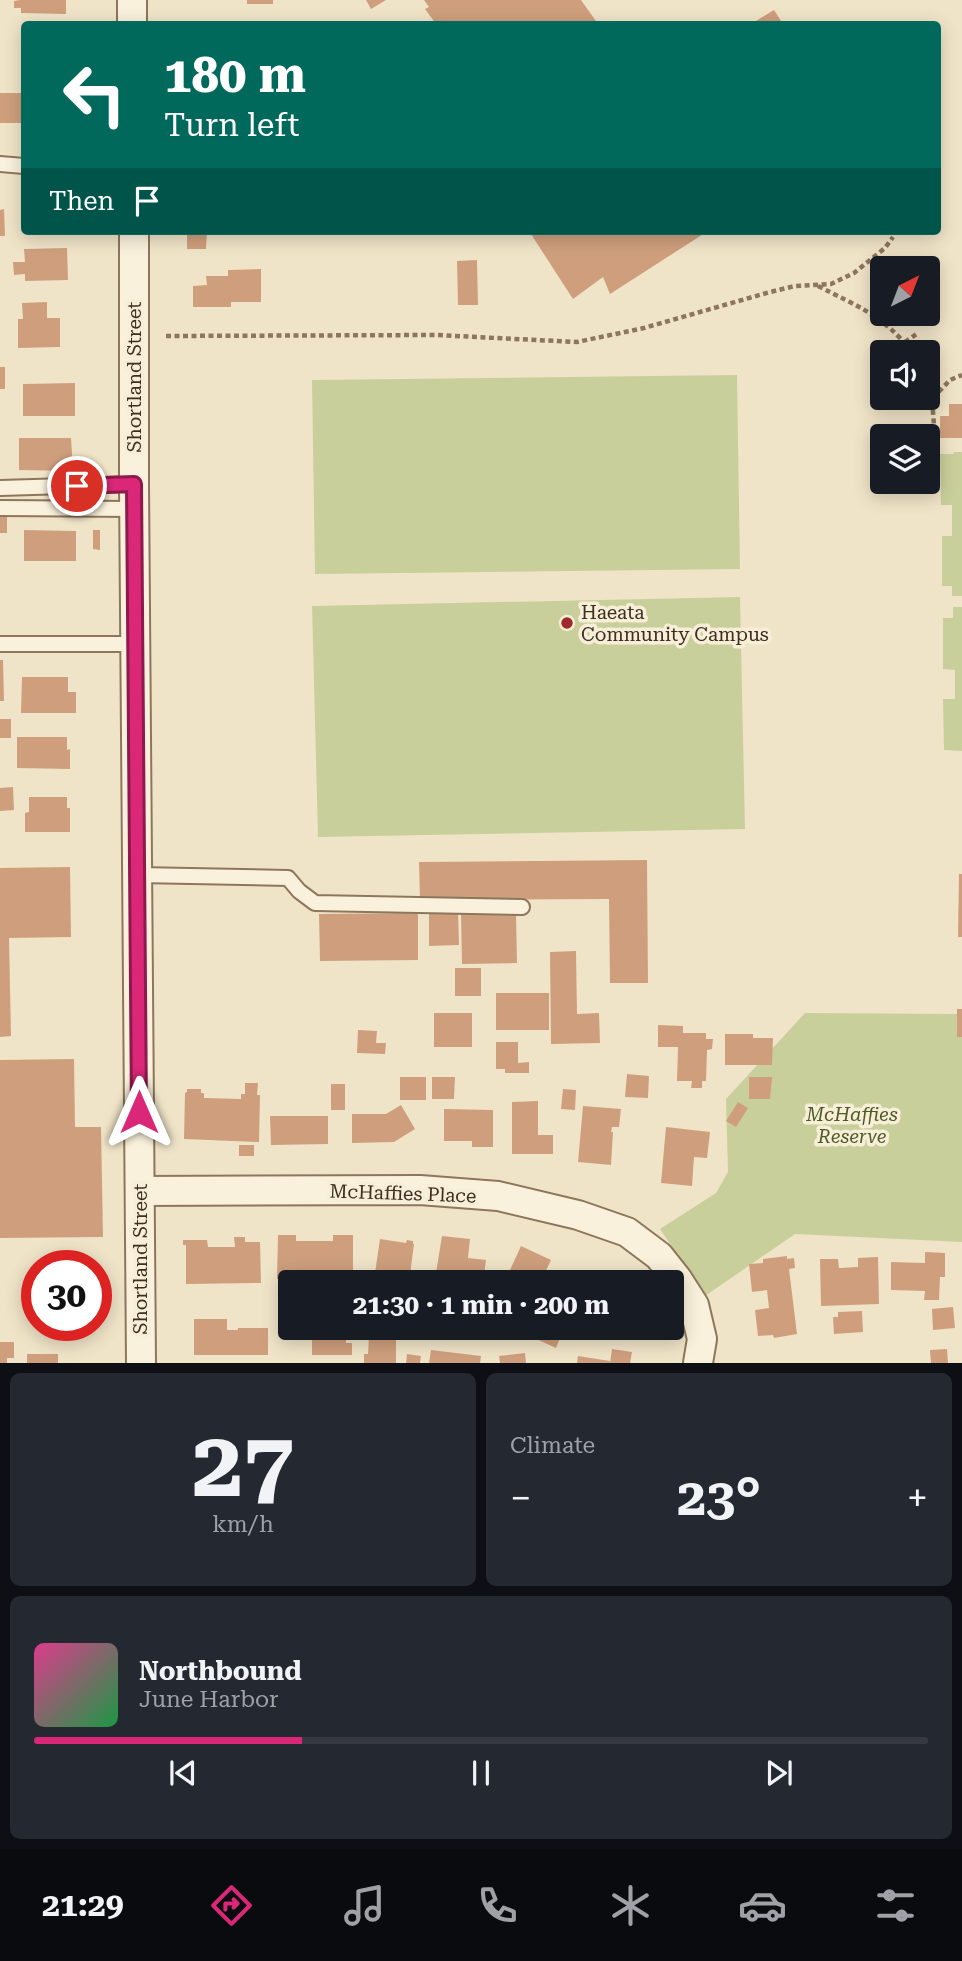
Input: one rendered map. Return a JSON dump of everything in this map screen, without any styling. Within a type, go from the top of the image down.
[{"type":"street","points":[[132,0],[132,21]]},
{"type":"street","name":"Shortland Street","points":[[134,235],[141,1363]]},
{"type":"street","name":"McHaffies Place","points":[[140,1191],[420,1190],[498,1196],[578,1214],[627,1232],[659,1256],[694,1305],[702,1339],[698,1363]]},
{"type":"lane","points":[[0,164],[21,166]]},
{"type":"lane","points":[[0,488],[134,496]]},
{"type":"lane","points":[[0,508],[134,496]]},
{"type":"lane","points":[[0,644],[135,644]]},
{"type":"lane","points":[[138,875],[288,878],[315,903],[522,906]]},
{"type":"path","points":[[166,336],[425,334],[577,342],[644,328],[795,286],[831,284],[853,273],[885,248],[893,237]]},
{"type":"path","points":[[817,285],[859,305],[890,326],[903,340]]},
{"type":"path","points":[[908,340],[918,333]]},
{"type":"path","points":[[940,390],[950,380],[962,375]]},
{"type":"green space","points":[[737,375],[740,569],[315,574],[312,380]]},
{"type":"green space","points":[[962,452],[962,596],[952,596],[952,586],[942,586],[942,536],[952,536],[952,505],[941,505],[940,454]]},
{"type":"green space","points":[[740,597],[745,829],[318,837],[312,606]]},
{"type":"green space","points":[[953,607],[962,607],[962,751],[944,750],[943,699],[955,699],[955,670],[943,669],[943,618],[953,618]]},
{"type":"green space","name":"McHaffies Reserve","points":[[805,1013],[962,1014],[962,1242],[795,1234],[705,1296],[660,1229],[716,1193],[728,1172],[726,1099]]},
{"type":"building","points":[[66,0],[66,14],[21,13],[21,8],[14,8],[14,1]]},
{"type":"building","points":[[247,0],[273,0],[273,4],[247,4]]},
{"type":"building","points":[[366,0],[386,0],[371,9]]},
{"type":"building","points":[[424,0],[581,0],[596,21],[434,21],[425,9],[429,7]]},
{"type":"building","points":[[774,10],[781,21],[756,21]]},
{"type":"building","points":[[0,93],[21,93],[21,123],[0,123]]},
{"type":"building","points":[[4,209],[5,236],[0,236],[0,210]]},
{"type":"building","points":[[187,235],[207,235],[206,249],[187,249]]},
{"type":"building","points":[[532,235],[702,235],[610,294],[603,277],[573,299]]},
{"type":"building","points":[[67,248],[68,280],[25,281],[25,274],[14,275],[13,262],[25,262],[24,249]]},
{"type":"building","points":[[477,260],[478,305],[458,305],[457,261]]},
{"type":"building","points":[[261,269],[261,302],[231,302],[231,307],[193,307],[193,286],[207,285],[206,276],[228,276],[228,270]]},
{"type":"building","points":[[47,302],[47,318],[60,318],[60,347],[18,348],[18,319],[23,319],[22,303]]},
{"type":"building","points":[[0,367],[5,367],[5,389],[0,389]]},
{"type":"building","points":[[75,383],[75,416],[23,416],[23,384]]},
{"type":"building","points":[[949,404],[962,404],[962,438],[940,438],[940,416],[949,416]]},
{"type":"building","points":[[19,438],[71,438],[73,471],[19,470]]},
{"type":"building","points":[[0,513],[7,514],[7,533],[0,533]]},
{"type":"building","points":[[24,530],[76,531],[76,561],[24,561]]},
{"type":"building","points":[[93,530],[100,530],[100,550],[93,549]]},
{"type":"building","points":[[0,660],[3,660],[4,701],[0,701]]},
{"type":"building","points":[[22,677],[68,677],[68,692],[76,692],[76,713],[21,713]]},
{"type":"building","points":[[0,719],[11,719],[11,738],[0,738]]},
{"type":"building","points":[[17,737],[67,737],[70,769],[17,768]]},
{"type":"building","points":[[13,787],[14,810],[0,811],[0,788]]},
{"type":"building","points":[[29,797],[67,797],[70,832],[25,832],[25,813],[29,812]]},
{"type":"building","points":[[647,860],[648,983],[610,983],[609,899],[420,900],[419,862]]},
{"type":"building","points":[[70,867],[71,937],[9,938],[11,1036],[0,1037],[0,868]]},
{"type":"building","points":[[959,874],[962,874],[962,937],[958,937]]},
{"type":"building","points":[[458,911],[459,945],[429,946],[429,912]]},
{"type":"building","points":[[418,913],[418,960],[320,961],[319,914]]},
{"type":"building","points":[[461,913],[516,913],[517,963],[462,964]]},
{"type":"building","points":[[576,951],[577,1014],[599,1013],[600,1043],[551,1044],[550,952]]},
{"type":"building","points":[[455,968],[481,968],[481,996],[455,996]]},
{"type":"building","points":[[496,993],[549,993],[549,1030],[496,1030]]},
{"type":"building","points":[[957,1009],[962,1009],[962,1037],[957,1037]]},
{"type":"building","points":[[434,1013],[472,1013],[472,1047],[434,1047]]},
{"type":"building","points":[[658,1025],[683,1026],[683,1033],[706,1033],[706,1039],[713,1039],[712,1049],[707,1050],[706,1081],[702,1081],[702,1088],[691,1088],[692,1081],[677,1081],[678,1047],[658,1047]]},
{"type":"building","points":[[358,1030],[377,1031],[376,1043],[386,1043],[385,1054],[357,1053]]},
{"type":"building","points":[[725,1034],[753,1034],[753,1038],[773,1038],[772,1065],[725,1065]]},
{"type":"building","points":[[496,1042],[518,1042],[518,1063],[529,1062],[529,1073],[505,1073],[505,1069],[496,1069]]},
{"type":"building","points":[[74,1059],[75,1127],[101,1127],[103,1237],[0,1238],[0,1060]]},
{"type":"building","points":[[627,1074],[649,1076],[648,1098],[625,1097]]},
{"type":"building","points":[[400,1077],[426,1077],[426,1100],[400,1100]]},
{"type":"building","points":[[432,1077],[455,1077],[454,1099],[432,1099]]},
{"type":"building","points":[[749,1077],[772,1077],[770,1099],[749,1099]]},
{"type":"building","points":[[245,1083],[258,1083],[259,1142],[184,1139],[187,1089],[201,1089],[204,1098],[241,1099],[241,1094],[245,1094]]},
{"type":"building","points":[[331,1084],[345,1084],[345,1110],[331,1110]]},
{"type":"building","points":[[563,1089],[576,1090],[575,1110],[561,1109]]},
{"type":"building","points":[[538,1101],[538,1135],[553,1135],[553,1154],[512,1154],[512,1102]]},
{"type":"building","points":[[738,1102],[748,1108],[736,1127],[726,1121]]},
{"type":"building","points":[[401,1105],[415,1129],[394,1142],[352,1143],[352,1114],[386,1114]]},
{"type":"building","points":[[583,1106],[621,1109],[619,1127],[612,1127],[611,1132],[611,1165],[578,1162]]},
{"type":"building","points":[[444,1109],[493,1110],[493,1147],[472,1147],[472,1141],[444,1141]]},
{"type":"building","points":[[270,1116],[328,1116],[328,1144],[271,1145]]},
{"type":"building","points":[[666,1127],[710,1132],[707,1158],[694,1157],[692,1186],[661,1183]]},
{"type":"building","points":[[239,1145],[254,1145],[254,1156],[239,1156]]},
{"type":"building","points":[[278,1235],[296,1235],[296,1241],[333,1241],[333,1235],[353,1235],[353,1270],[278,1270],[277,1279]]},
{"type":"building","points":[[442,1236],[470,1239],[468,1258],[486,1260],[485,1270],[436,1270]]},
{"type":"building","points":[[234,1237],[245,1237],[245,1242],[260,1242],[261,1283],[186,1284],[186,1245],[183,1245],[183,1240],[207,1240],[208,1247],[235,1247]]},
{"type":"building","points":[[380,1239],[406,1243],[407,1240],[413,1241],[411,1270],[375,1270]]},
{"type":"building","points":[[521,1246],[551,1260],[546,1270],[510,1270]]},
{"type":"building","points":[[925,1252],[945,1253],[945,1277],[940,1277],[939,1300],[924,1300],[925,1291],[891,1290],[891,1262],[925,1263]]},
{"type":"building","points":[[787,1256],[787,1259],[794,1258],[795,1268],[789,1269],[797,1334],[774,1338],[773,1335],[758,1336],[755,1310],[769,1308],[767,1290],[752,1292],[749,1264]]},
{"type":"building","points":[[878,1257],[879,1304],[821,1306],[820,1259],[838,1259],[839,1268],[858,1267],[858,1258]]},
{"type":"building","points":[[953,1307],[955,1328],[933,1330],[932,1309]]},
{"type":"building","points":[[862,1311],[863,1332],[834,1334],[833,1317],[838,1317],[838,1312]]},
{"type":"building","points":[[194,1319],[227,1319],[227,1330],[268,1328],[268,1355],[194,1355]]},
{"type":"building","points":[[312,1340],[346,1340],[346,1343],[352,1343],[352,1355],[312,1355]]},
{"type":"building","points":[[369,1340],[396,1340],[396,1363],[364,1363],[364,1354],[368,1354]]},
{"type":"building","points":[[539,1340],[559,1340],[556,1348]]},
{"type":"building","points":[[0,1342],[14,1342],[14,1358],[7,1358],[7,1363],[0,1363]]},
{"type":"building","points":[[612,1349],[632,1352],[630,1363],[610,1363]]},
{"type":"building","points":[[947,1349],[948,1363],[931,1363],[930,1350]]},
{"type":"building","points":[[431,1350],[481,1356],[480,1363],[429,1363]]},
{"type":"building","points":[[525,1353],[526,1363],[500,1363],[499,1356]]},
{"type":"building","points":[[27,1354],[58,1354],[58,1363],[27,1363]]},
{"type":"building","points":[[407,1354],[421,1356],[420,1363],[406,1363]]},
{"type":"building","points":[[578,1356],[610,1361],[610,1363],[577,1363]]},
{"type":"place","name":"Haeata Community Campus","points":[[567,623]]},
{"type":"route","points":[[77,486],[134,484],[139,1112]]}]
